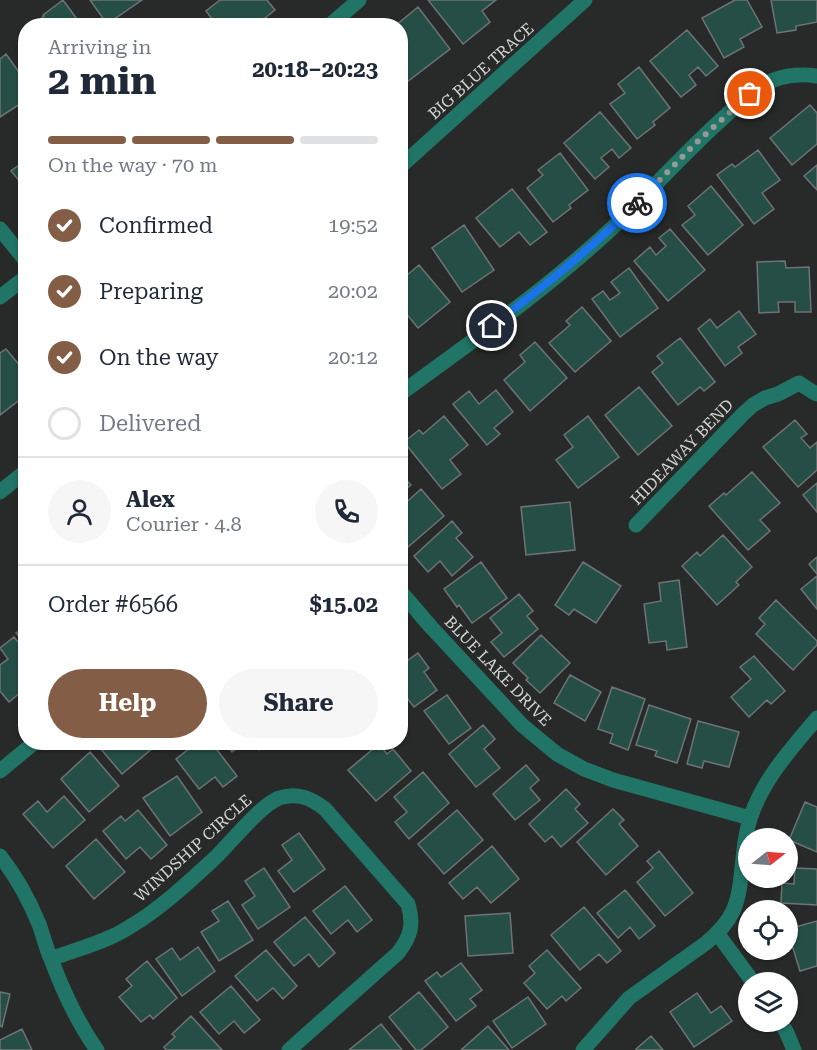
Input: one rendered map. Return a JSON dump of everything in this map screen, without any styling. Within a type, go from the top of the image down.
[{"type":"street","points":[[338,18],[359,0]]},
{"type":"street","name":"BIG BLUE TRACE","points":[[408,160],[585,0]]},
{"type":"street","points":[[408,388],[565,270],[609,231],[695,144],[760,86],[786,76],[817,76]]},
{"type":"street","points":[[0,229],[18,251]]},
{"type":"street","points":[[0,297],[18,283]]},
{"type":"street","name":"HIDEAWAY BEND","points":[[636,525],[753,405],[799,383],[817,393]]},
{"type":"street","points":[[0,492],[18,477]]},
{"type":"street","name":"BLUE LAKE DRIVE","points":[[408,600],[522,725],[557,754],[584,769],[613,780],[750,818]]},
{"type":"street","points":[[582,1050],[629,998],[706,943],[717,933],[733,911],[750,818],[760,793],[774,770],[817,718]]},
{"type":"street","points":[[0,771],[25,750]]},
{"type":"street","name":"WINDSHIP CIRCLE","points":[[51,959],[104,940],[130,927],[153,911],[216,856],[262,809],[277,799],[289,795],[315,800],[408,904],[411,930],[406,943],[398,953],[289,1050]]},
{"type":"street","points":[[0,856],[26,894],[69,1003],[97,1050]]},
{"type":"street","points":[[717,933],[746,972]]},
{"type":"street","points":[[786,1032],[794,1050]]},
{"type":"building","points":[[63,0],[76,18],[42,18]]},
{"type":"building","points":[[90,0],[142,0],[116,18],[103,18]]},
{"type":"building","points":[[220,0],[267,0],[275,10],[265,18],[211,18],[206,11]]},
{"type":"building","points":[[428,0],[496,0],[482,11],[490,22],[463,44]]},
{"type":"building","points":[[735,0],[747,0],[762,27],[740,39],[744,47],[724,58],[702,18]]},
{"type":"building","points":[[771,0],[817,0],[817,22],[796,26],[796,30],[777,33]]},
{"type":"building","points":[[418,7],[450,49],[408,81],[408,18],[405,18]]},
{"type":"building","points":[[687,30],[718,66],[706,76],[698,67],[689,75],[696,85],[681,97],[650,61]]},
{"type":"building","points":[[6,54],[18,71],[18,105],[0,117],[0,59]]},
{"type":"building","points":[[639,67],[670,108],[653,122],[655,125],[637,139],[610,104],[625,93],[618,84]]},
{"type":"building","points":[[810,105],[817,113],[817,144],[792,165],[770,138]]},
{"type":"building","points":[[600,112],[631,148],[619,158],[612,149],[601,158],[609,167],[595,179],[564,143]]},
{"type":"building","points":[[758,150],[780,180],[762,193],[774,209],[754,224],[717,175],[732,164],[735,167]]},
{"type":"building","points":[[560,153],[588,190],[569,205],[571,208],[553,222],[527,188],[543,175],[538,170]]},
{"type":"building","points":[[817,165],[817,190],[804,176]]},
{"type":"building","points":[[18,166],[18,179],[11,171]]},
{"type":"building","points":[[711,186],[743,225],[708,255],[682,225],[695,215],[688,206]]},
{"type":"building","points":[[512,189],[547,232],[530,245],[519,232],[500,247],[476,218]]},
{"type":"building","points":[[464,225],[494,270],[462,292],[432,248]]},
{"type":"building","points":[[670,229],[705,270],[668,301],[634,261],[650,247],[656,255],[666,246],[659,238]]},
{"type":"building","points":[[785,261],[786,268],[809,267],[811,312],[795,312],[795,302],[778,302],[779,312],[759,313],[757,262]]},
{"type":"building","points":[[419,265],[450,302],[418,328],[408,316],[408,274]]},
{"type":"building","points":[[629,268],[658,308],[620,337],[592,299],[603,291],[610,300],[620,293],[611,282]]},
{"type":"building","points":[[582,307],[611,341],[575,372],[549,343],[570,325],[566,321]]},
{"type":"building","points":[[739,311],[756,334],[738,347],[742,353],[725,366],[698,329],[710,319],[717,328]]},
{"type":"building","points":[[680,338],[715,382],[704,391],[700,387],[678,405],[652,372],[663,363],[657,356]]},
{"type":"building","points":[[535,342],[567,378],[530,411],[504,380],[525,362],[520,355]]},
{"type":"building","points":[[6,349],[18,363],[18,401],[0,415],[0,353]]},
{"type":"building","points":[[639,387],[672,426],[638,455],[605,415]]},
{"type":"building","points":[[496,390],[513,412],[494,428],[500,434],[487,445],[453,404],[469,391],[479,404]]},
{"type":"building","points":[[444,416],[468,445],[450,460],[461,474],[442,489],[408,447],[408,439],[419,430],[423,434]]},
{"type":"building","points":[[588,416],[619,457],[578,488],[556,460],[573,447],[564,435]]},
{"type":"building","points":[[795,420],[807,434],[801,438],[810,448],[817,442],[817,470],[798,487],[763,447]]},
{"type":"building","points":[[752,472],[780,503],[760,520],[770,531],[748,550],[709,506],[724,493],[726,495]]},
{"type":"building","points":[[817,483],[817,512],[803,495]]},
{"type":"building","points":[[421,489],[444,516],[408,547],[408,501]]},
{"type":"building","points":[[570,502],[575,550],[526,555],[521,507]]},
{"type":"building","points":[[452,521],[462,533],[456,538],[473,557],[452,576],[440,561],[428,572],[414,556]]},
{"type":"building","points":[[723,535],[752,567],[736,582],[739,585],[717,605],[682,566],[697,552],[700,556]]},
{"type":"building","points":[[817,557],[817,574],[809,564]]},
{"type":"building","points":[[481,562],[507,598],[472,623],[444,589]]},
{"type":"building","points":[[583,562],[621,586],[596,623],[574,609],[569,615],[555,605]]},
{"type":"building","points":[[817,576],[817,609],[801,589]]},
{"type":"building","points":[[679,580],[687,647],[667,650],[666,641],[649,643],[644,604],[661,601],[659,583]]},
{"type":"building","points":[[519,594],[533,611],[527,616],[538,629],[504,657],[491,642],[502,633],[490,618]]},
{"type":"building","points":[[776,600],[817,641],[817,645],[793,670],[756,634],[765,624],[759,618]]},
{"type":"building","points":[[541,635],[570,663],[540,693],[513,663]]},
{"type":"building","points":[[14,637],[18,642],[18,695],[9,702],[0,691],[0,665],[8,659],[0,648]]},
{"type":"building","points":[[418,653],[429,668],[424,672],[437,690],[414,707],[408,699],[408,660]]},
{"type":"building","points":[[754,656],[785,691],[771,704],[767,700],[749,717],[731,697],[751,679],[740,667]]},
{"type":"building","points":[[570,675],[601,692],[585,721],[554,703]]},
{"type":"building","points":[[612,687],[645,699],[628,750],[610,743],[613,734],[598,729]]},
{"type":"building","points":[[447,695],[471,728],[449,744],[424,711]]},
{"type":"building","points":[[649,705],[691,719],[677,763],[655,756],[657,751],[636,745]]},
{"type":"building","points":[[698,721],[739,732],[729,767],[704,761],[702,768],[687,764]]},
{"type":"building","points":[[483,725],[495,739],[484,749],[500,768],[476,787],[449,754]]},
{"type":"building","points":[[102,750],[151,750],[122,774]]},
{"type":"building","points":[[188,750],[217,750],[237,776],[223,787],[215,777],[199,789],[176,759]]},
{"type":"building","points":[[372,750],[384,750],[387,754],[394,750],[411,771],[376,801],[348,770]]},
{"type":"building","points":[[90,752],[119,786],[89,812],[61,779]]},
{"type":"building","points":[[526,765],[539,780],[530,788],[540,800],[515,820],[493,794]]},
{"type":"building","points":[[423,772],[449,803],[409,839],[395,822],[407,812],[394,797]]},
{"type":"building","points":[[177,776],[202,812],[170,836],[143,798]]},
{"type":"building","points":[[566,789],[580,804],[575,809],[588,823],[561,847],[552,836],[545,842],[529,824]]},
{"type":"building","points":[[64,796],[85,820],[53,848],[23,814],[38,801],[47,812]]},
{"type":"building","points":[[805,802],[817,807],[817,852],[798,844],[798,828],[794,828]]},
{"type":"building","points":[[613,809],[624,820],[619,824],[638,846],[606,875],[577,842]]},
{"type":"building","points":[[138,810],[167,845],[151,859],[140,847],[126,859],[103,831],[121,816],[125,821]]},
{"type":"building","points":[[457,810],[483,840],[444,874],[418,844]]},
{"type":"building","points":[[299,833],[325,869],[294,892],[278,871],[292,860],[282,845]]},
{"type":"building","points":[[96,839],[125,872],[94,899],[66,866]]},
{"type":"building","points":[[492,846],[519,879],[491,903],[477,887],[463,899],[449,883]]},
{"type":"building","points":[[659,851],[693,893],[665,916],[637,882],[653,868],[647,861]]},
{"type":"building","points":[[264,868],[290,907],[258,929],[242,905],[255,896],[245,881]]},
{"type":"building","points":[[798,868],[817,869],[817,905],[798,904],[798,900],[781,900],[782,888],[798,888]]},
{"type":"building","points":[[345,886],[372,920],[357,932],[348,920],[331,934],[313,911]]},
{"type":"building","points":[[625,890],[655,926],[639,939],[630,927],[618,938],[597,913]]},
{"type":"building","points":[[228,901],[253,940],[219,961],[201,932],[219,921],[212,911]]},
{"type":"building","points":[[584,907],[621,951],[607,963],[599,954],[580,970],[551,935]]},
{"type":"building","points":[[510,913],[513,953],[468,956],[465,916]]},
{"type":"building","points":[[305,917],[335,953],[319,967],[309,954],[294,966],[274,942]]},
{"type":"building","points":[[817,921],[817,966],[800,971],[797,960],[798,926]]},
{"type":"building","points":[[198,947],[215,971],[182,996],[156,959],[172,948],[180,960]]},
{"type":"building","points":[[266,950],[297,986],[283,999],[273,988],[257,1001],[235,976]]},
{"type":"building","points":[[547,950],[581,988],[566,1001],[562,996],[547,1009],[524,983],[535,973],[529,966]]},
{"type":"building","points":[[147,961],[177,998],[153,1019],[150,1015],[141,1022],[119,997],[132,986],[126,979]]},
{"type":"building","points":[[461,963],[482,990],[470,999],[476,1006],[456,1021],[425,981],[437,972],[441,977]]},
{"type":"building","points":[[231,986],[260,1020],[244,1033],[234,1021],[219,1034],[200,1012]]},
{"type":"building","points":[[0,992],[10,994],[2,1027],[0,1026]]},
{"type":"building","points":[[419,992],[448,1027],[421,1050],[416,1050],[389,1017]]},
{"type":"building","points":[[697,993],[711,1013],[721,1006],[732,1021],[694,1047],[670,1012]]},
{"type":"building","points":[[528,997],[546,1024],[512,1048],[493,1021]]},
{"type":"building","points":[[191,1016],[222,1050],[166,1050],[164,1047],[175,1037],[172,1034]]},
{"type":"building","points":[[381,1024],[402,1050],[349,1050]]},
{"type":"building","points":[[488,1026],[509,1050],[461,1050]]},
{"type":"building","points":[[22,1029],[32,1050],[0,1050],[0,1040]]},
{"type":"building","points":[[651,1036],[663,1050],[636,1049]]},
{"type":"way so far","points":[[637,203],[695,144],[750,94]]},
{"type":"route","points":[[492,326],[565,270],[637,203]]}]
